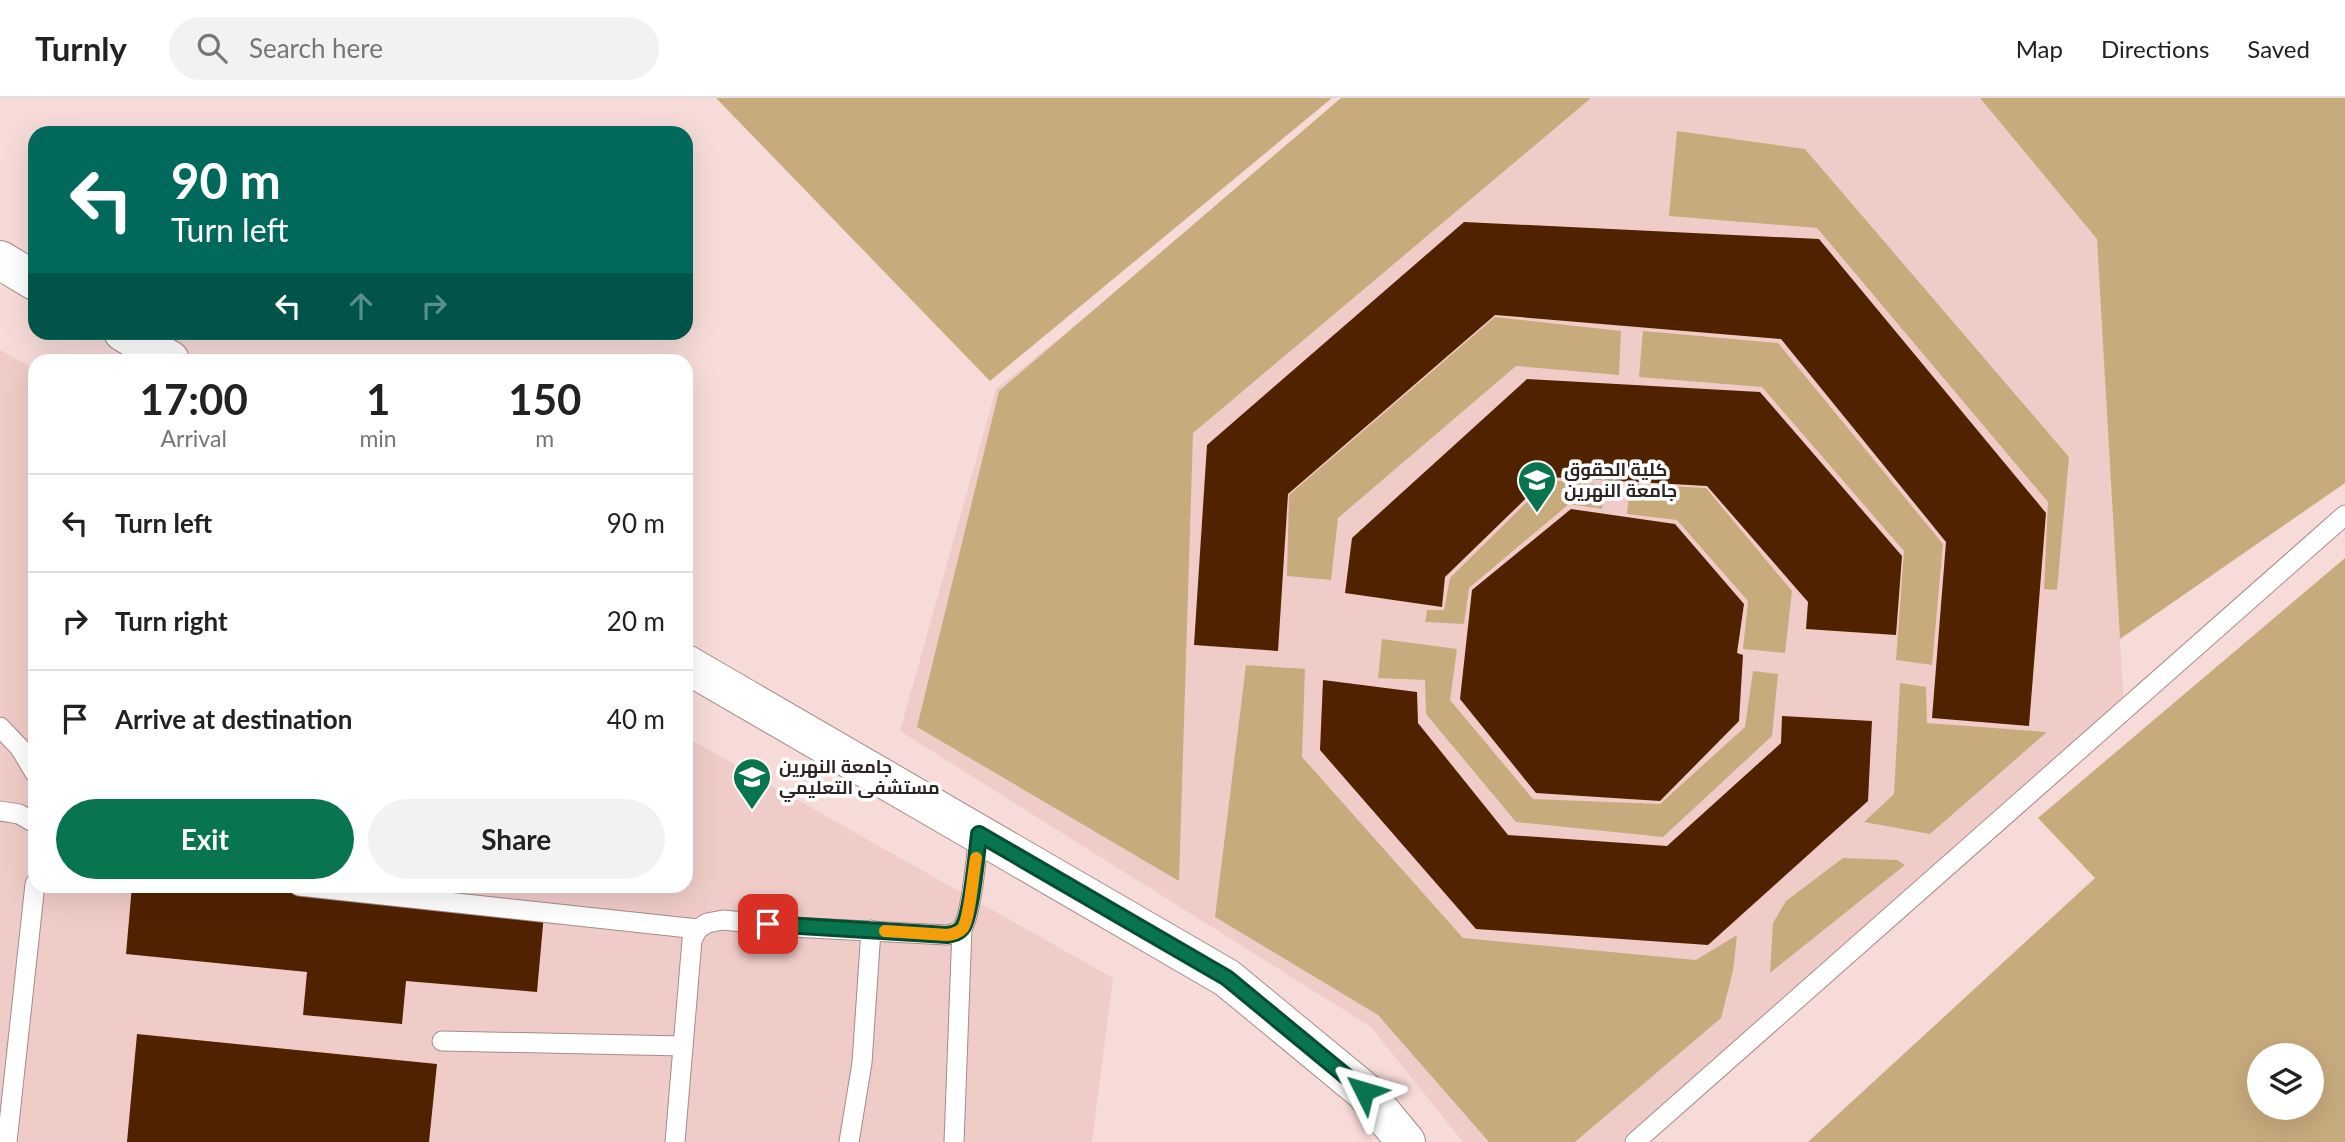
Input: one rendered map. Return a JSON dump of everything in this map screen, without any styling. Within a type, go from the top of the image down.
[{"type":"street","points":[[0,260],[28,277]]},
{"type":"street","points":[[136,340],[160,354]]},
{"type":"street","points":[[693,668],[1227,978],[1364,1091],[1406,1142]]},
{"type":"lane","points":[[1635,1142],[2345,516]]},
{"type":"lane","points":[[0,727],[20,748],[28,762]]},
{"type":"lane","points":[[0,811],[19,814],[28,819]]},
{"type":"lane","points":[[954,1142],[962,929],[967,914],[979,834]]},
{"type":"lane","points":[[8,1142],[34,893]]},
{"type":"lane","points":[[364,893],[698,929]]},
{"type":"lane","points":[[675,1142],[692,940],[698,929],[707,923],[723,920],[791,927],[947,935],[956,934],[962,929]]},
{"type":"lane","points":[[849,1142],[862,1063],[872,930]]},
{"type":"lane","points":[[442,1041],[683,1046]]},
{"type":"shaded area","points":[[716,98],[1332,98],[990,381]]},
{"type":"shaded area","points":[[1341,98],[1591,98],[1193,433],[1179,881],[917,727],[999,391]]},
{"type":"shaded area","name":"كلية الحقوق جامعة النهرين","points":[[1357,98],[2090,98],[2124,710],[1635,1142],[1463,1142],[1371,1027],[900,731],[996,389]]},
{"type":"shaded area","points":[[1980,98],[2345,98],[2345,483],[2120,639],[2097,239]]},
{"type":"shaded area","points":[[1677,131],[1805,149],[2069,457],[2057,590],[2044,589],[2048,502],[1817,228],[1669,216]]},
{"type":"shaded area","points":[[1495,317],[1621,331],[1619,375],[1516,366],[1338,518],[1331,580],[1287,576],[1289,495]]},
{"type":"shaded area","points":[[1643,331],[1778,343],[1943,544],[1932,665],[1896,660],[1904,551],[1762,387],[1639,377]]},
{"type":"shaded area","name":"جامعة النهرين مستشفى التعليمي","points":[[0,350],[28,365],[28,893],[693,893],[693,741],[1113,978],[1092,1142],[0,1142]]},
{"type":"shaded area","points":[[1549,480],[1606,485],[1602,509],[1569,504],[1469,588],[1464,624],[1425,622],[1427,610],[1444,610],[1450,578]]},
{"type":"shaded area","points":[[1630,484],[1706,488],[1792,591],[1785,653],[1743,649],[1748,601],[1677,520],[1627,514]]},
{"type":"shaded area","points":[[2345,558],[2345,1142],[1808,1142],[2095,878],[2038,818]]},
{"type":"shaded area","points":[[1382,639],[1457,649],[1450,700],[1533,799],[1660,804],[1745,727],[1753,671],[1778,674],[1772,736],[1663,837],[1516,822],[1426,714],[1425,680],[1378,678]]},
{"type":"shaded area","points":[[1246,665],[1305,669],[1302,757],[1463,938],[1696,960],[1737,935],[1733,971],[1721,1018],[1575,1142],[1489,1142],[1378,1015],[1215,917]]},
{"type":"shaded area","points":[[1900,683],[1926,687],[1927,723],[2047,732],[1930,834],[1864,822],[1894,794]]},
{"type":"shaded area","points":[[1843,858],[1897,860],[1905,865],[1770,973],[1773,923],[1786,901]]},
{"type":"building","points":[[1464,222],[1819,239],[2046,513],[2029,726],[1932,718],[1946,542],[1781,339],[1495,315],[1288,494],[1278,651],[1194,645],[1207,445]]},
{"type":"building","points":[[1527,379],[1760,392],[1902,556],[1896,635],[1806,629],[1808,602],[1707,486],[1548,477],[1445,577],[1442,607],[1345,593],[1352,538]]},
{"type":"building","points":[[1571,509],[1675,524],[1744,604],[1737,653],[1743,655],[1739,721],[1660,801],[1536,793],[1460,699],[1472,590]]},
{"type":"building","points":[[1323,680],[1417,692],[1418,723],[1508,835],[1667,846],[1781,743],[1782,716],[1872,721],[1868,801],[1708,945],[1476,929],[1320,750]]},
{"type":"building","points":[[131,893],[312,893],[544,914],[537,992],[406,981],[402,1024],[303,1015],[307,972],[126,954]]},
{"type":"building","points":[[137,1034],[437,1064],[429,1142],[127,1142]]},
{"type":"slow traffic","points":[[885,931],[956,934],[965,924],[976,858]]},
{"type":"place","name":"كلية الحقوق جامعة النهرين","points":[[1537,514]]},
{"type":"place","name":"جامعة النهرين مستشفى التعليمي","points":[[752,811]]},
{"type":"route","points":[[768,924],[956,934],[965,924],[979,834],[1227,978],[1364,1091]]}]
